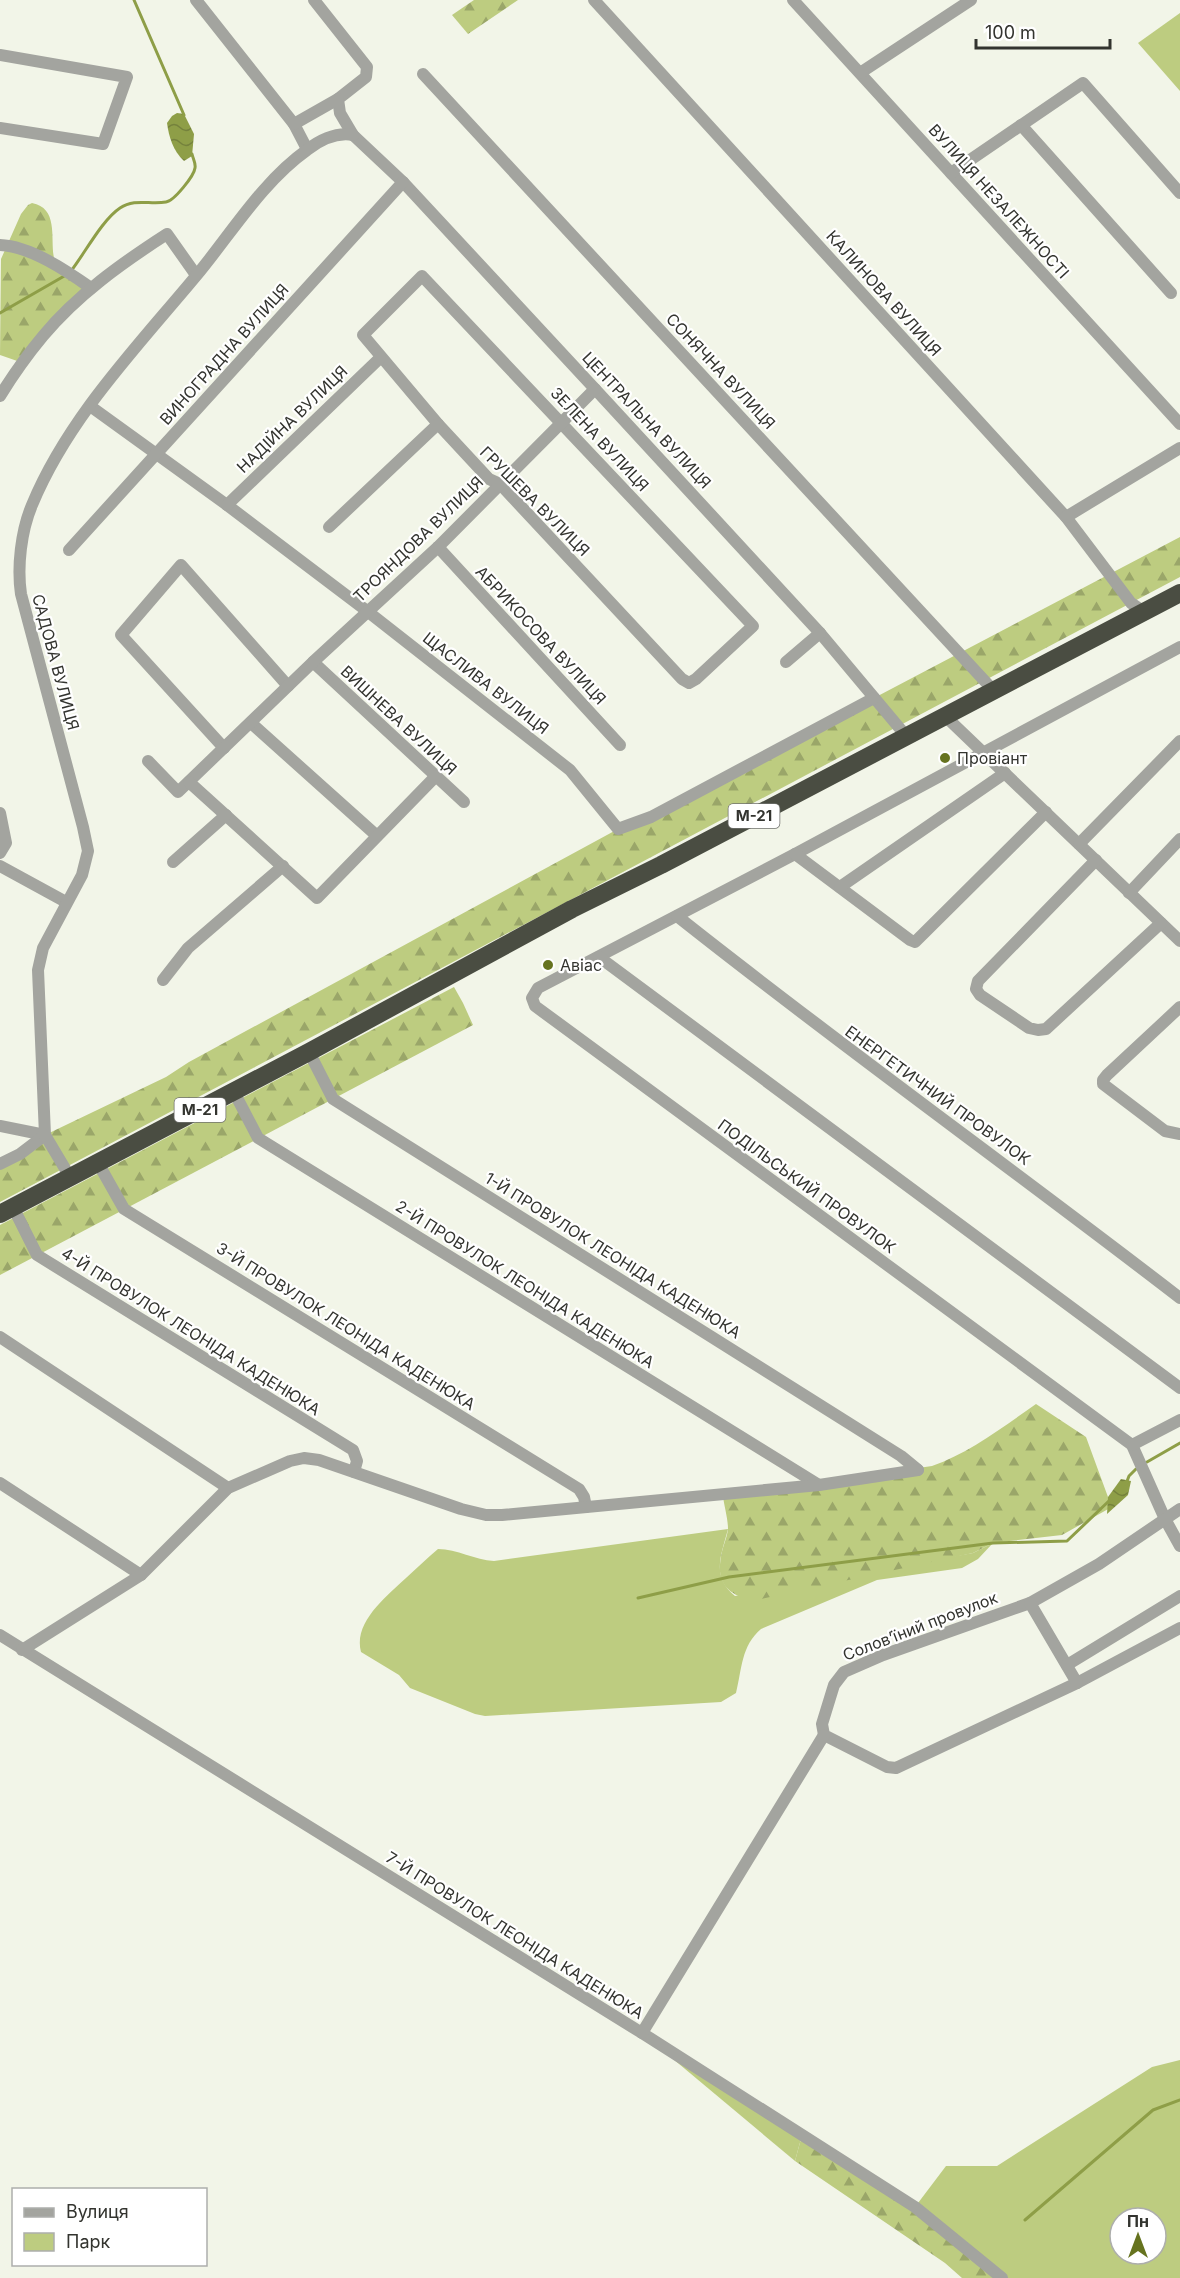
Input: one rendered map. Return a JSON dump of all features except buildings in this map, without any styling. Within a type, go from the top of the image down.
[{"type":"highway","name":"М-21","points":[[7,1211],[309,1052],[572,909],[907,737],[1180,593]]},
{"type":"street","points":[[196,0],[294,124],[307,149]]},
{"type":"street","points":[[294,124],[338,99],[366,78],[368,70],[314,0]]},
{"type":"street","name":"КАЛИНОВА ВУЛИЦЯ","points":[[594,0],[1066,517],[1131,603],[1144,612]]},
{"type":"street","name":"ВУЛИЦЯ НЕЗАЛЕЖНОСТІ","points":[[793,0],[1180,424]]},
{"type":"street","points":[[860,74],[971,0]]},
{"type":"street","points":[[0,55],[128,77],[103,144],[0,128]]},
{"type":"street","name":"СОНЯЧНА ВУЛИЦЯ","points":[[423,74],[994,691]]},
{"type":"street","points":[[951,173],[1083,82],[1180,193]]},
{"type":"street","name":"ЦЕНТРАЛЬНА ВУЛИЦЯ","points":[[338,99],[340,113],[353,135],[403,182],[596,389],[820,633],[907,737]]},
{"type":"street","points":[[1021,125],[1171,293]]},
{"type":"street","name":"САДОВА ВУЛИЦЯ","points":[[45,1136],[38,970],[43,948],[82,875],[88,851],[52,707],[24,610],[19,572],[27,519],[32,504],[58,454],[90,406],[271,182],[307,149],[334,135],[343,133],[353,135]]},
{"type":"street","name":"ВИНОГРАДНА ВУЛИЦЯ","points":[[69,550],[403,182]]},
{"type":"street","points":[[0,396],[44,335],[91,288],[137,253],[167,234],[196,275]]},
{"type":"street","points":[[0,245],[23,250],[70,273],[91,288]]},
{"type":"street","name":"ГРУШЕВА ВУЛИЦЯ","points":[[422,276],[363,335],[380,358],[438,424],[489,478],[500,484],[682,680],[689,683],[696,679],[753,626]]},
{"type":"street","name":"ЗЕЛЕНА ВУЛИЦЯ","points":[[422,276],[753,626]]},
{"type":"street","name":"НАДІЙНА ВУЛИЦЯ","points":[[227,505],[380,358]]},
{"type":"street","name":"ТРОЯНДОВА ВУЛИЦЯ","points":[[189,782],[367,610],[438,547],[596,389]]},
{"type":"street","name":"ЩАСЛИВА ВУЛИЦЯ","points":[[90,406],[367,610],[570,770],[618,829],[651,817],[874,698]]},
{"type":"street","points":[[329,527],[438,424]]},
{"type":"street","points":[[1066,517],[1180,448]]},
{"type":"street","name":"АБРИКОСОВА ВУЛИЦЯ","points":[[438,547],[620,745]]},
{"type":"street","points":[[224,748],[121,635],[181,565],[288,686]]},
{"type":"street","points":[[786,662],[820,633]]},
{"type":"street","name":"ПОДІЛЬСЬКИЙ ПРОВУЛОК","points":[[1132,1445],[535,1006],[532,998],[538,988],[795,854],[1180,647]]},
{"type":"street","name":"ВИШНЕВА ВУЛИЦЯ","points":[[313,662],[464,802]]},
{"type":"street","points":[[945,716],[1178,937]]},
{"type":"street","points":[[251,723],[376,835]]},
{"type":"street","points":[[1079,844],[1180,741]]},
{"type":"street","points":[[148,761],[178,792],[189,782],[317,898],[436,776]]},
{"type":"street","points":[[840,887],[1005,773]]},
{"type":"street","points":[[795,854],[910,940],[918,941],[1046,812]]},
{"type":"street","points":[[0,813],[6,843],[0,854]]},
{"type":"street","points":[[173,862],[226,815]]},
{"type":"street","points":[[1130,893],[1180,839]]},
{"type":"street","points":[[1096,860],[978,981],[976,989],[980,995],[1029,1028],[1046,1029],[1161,923]]},
{"type":"street","points":[[0,866],[66,902]]},
{"type":"street","points":[[163,981],[188,948],[283,866]]},
{"type":"street","name":"ЕНЕРГЕТИЧНИЙ ПРОВУЛОК","points":[[677,916],[816,1025],[1049,1197],[1180,1298]]},
{"type":"street","points":[[599,957],[1180,1388]]},
{"type":"street","points":[[1180,1007],[1107,1075],[1103,1084],[1166,1131],[1180,1134]]},
{"type":"street","name":"1-Й ПРОВУЛОК ЛЕОНІДА КАДЕНЮКА","points":[[309,1052],[333,1099],[430,1162],[712,1335],[901,1456],[918,1470],[819,1485]]},
{"type":"street","name":"2-Й ПРОВУЛОК ЛЕОНІДА КАДЕНЮКА","points":[[234,1092],[258,1138],[819,1485]]},
{"type":"street","points":[[0,1126],[45,1136],[70,1177]]},
{"type":"street","points":[[0,1164],[20,1154],[45,1136]]},
{"type":"street","name":"3-Й ПРОВУЛОК ЛЕОНІДА КАДЕНЮКА","points":[[98,1163],[124,1209],[579,1489],[586,1507]]},
{"type":"street","name":"4-Й ПРОВУЛОК ЛЕОНІДА КАДЕНЮКА","points":[[7,1211],[37,1255],[352,1450],[357,1461],[354,1472]]},
{"type":"street","points":[[0,1337],[228,1488]]},
{"type":"street","points":[[1180,1420],[1132,1445],[1165,1519],[1180,1546]]},
{"type":"street","points":[[22,1650],[141,1575],[228,1488],[290,1461],[304,1458],[319,1460],[486,1515],[819,1485]]},
{"type":"street","points":[[0,1483],[141,1575]]},
{"type":"street","name":"Соловʼїний провулок","points":[[824,1735],[822,1724],[834,1685],[844,1672],[1030,1603],[1099,1564],[1180,1509]]},
{"type":"street","points":[[1067,1665],[1180,1596]]},
{"type":"street","points":[[1030,1603],[1077,1683]]},
{"type":"street","points":[[642,2032],[824,1735],[887,1767],[896,1768],[1077,1683],[1180,1628]]},
{"type":"street","name":"7-Й ПРОВУЛОК ЛЕОНІДА КАДЕНЮКА","points":[[0,1635],[642,2032],[915,2207],[1002,2278]]},
{"type":"green space","points":[[474,0],[518,0],[468,34],[452,15]]},
{"type":"green space","points":[[1180,13],[1180,91],[1138,43]]},
{"type":"green space","points":[[32,203],[41,206],[50,218],[54,258],[91,288],[23,363],[0,355],[1,259],[21,214]]},
{"type":"green space","points":[[1180,537],[1180,577],[0,1202],[0,1164],[45,1135],[166,1077],[189,1062],[618,829]]},
{"type":"green space","points":[[454,987],[473,1025],[0,1275],[0,1225]]},
{"type":"green space","points":[[1036,1404],[1086,1437],[1110,1508],[1062,1535],[993,1543],[973,1553],[752,1601],[730,1591],[722,1581],[720,1566],[728,1529],[723,1496],[932,1466],[972,1447]]},
{"type":"green space","points":[[728,1529],[721,1557],[720,1573],[723,1581],[735,1596],[973,1553],[993,1543],[978,1559],[962,1568],[877,1580],[761,1629],[746,1650],[736,1693],[721,1702],[485,1716],[410,1688],[399,1675],[361,1652],[362,1630],[373,1610],[438,1549],[494,1561]]},
{"type":"green space","points":[[642,2033],[802,2135],[795,2161]]},
{"type":"green space","points":[[1180,2060],[1180,2278],[1002,2278],[915,2207],[946,2166],[997,2166],[1152,2067]]},
{"type":"green space","points":[[802,2135],[915,2207],[1002,2278],[962,2278],[945,2263],[795,2161]]},
{"type":"water","points":[[177,113],[184,114],[194,134],[192,156],[184,161],[172,144],[167,123]]},
{"type":"water","points":[[1121,1479],[1131,1481],[1128,1495],[1107,1514],[1108,1497]]},
{"type":"waterway","points":[[134,0],[184,115]]},
{"type":"waterway","points":[[71,271],[100,228],[120,208],[137,202],[170,201],[194,172],[195,164],[192,154]]},
{"type":"waterway","points":[[0,313],[66,275]]},
{"type":"waterway","points":[[1147,1462],[1180,1443]]},
{"type":"waterway","points":[[1126,1484],[1129,1476],[1136,1469]]},
{"type":"waterway","points":[[638,1598],[729,1577],[993,1543],[1067,1541],[1111,1499]]},
{"type":"waterway","points":[[1025,2220],[1153,2110],[1180,2100]]},
{"type":"place","name":"Провіант","points":[[945,758]]},
{"type":"place","name":"Авіас","points":[[548,965]]}]
